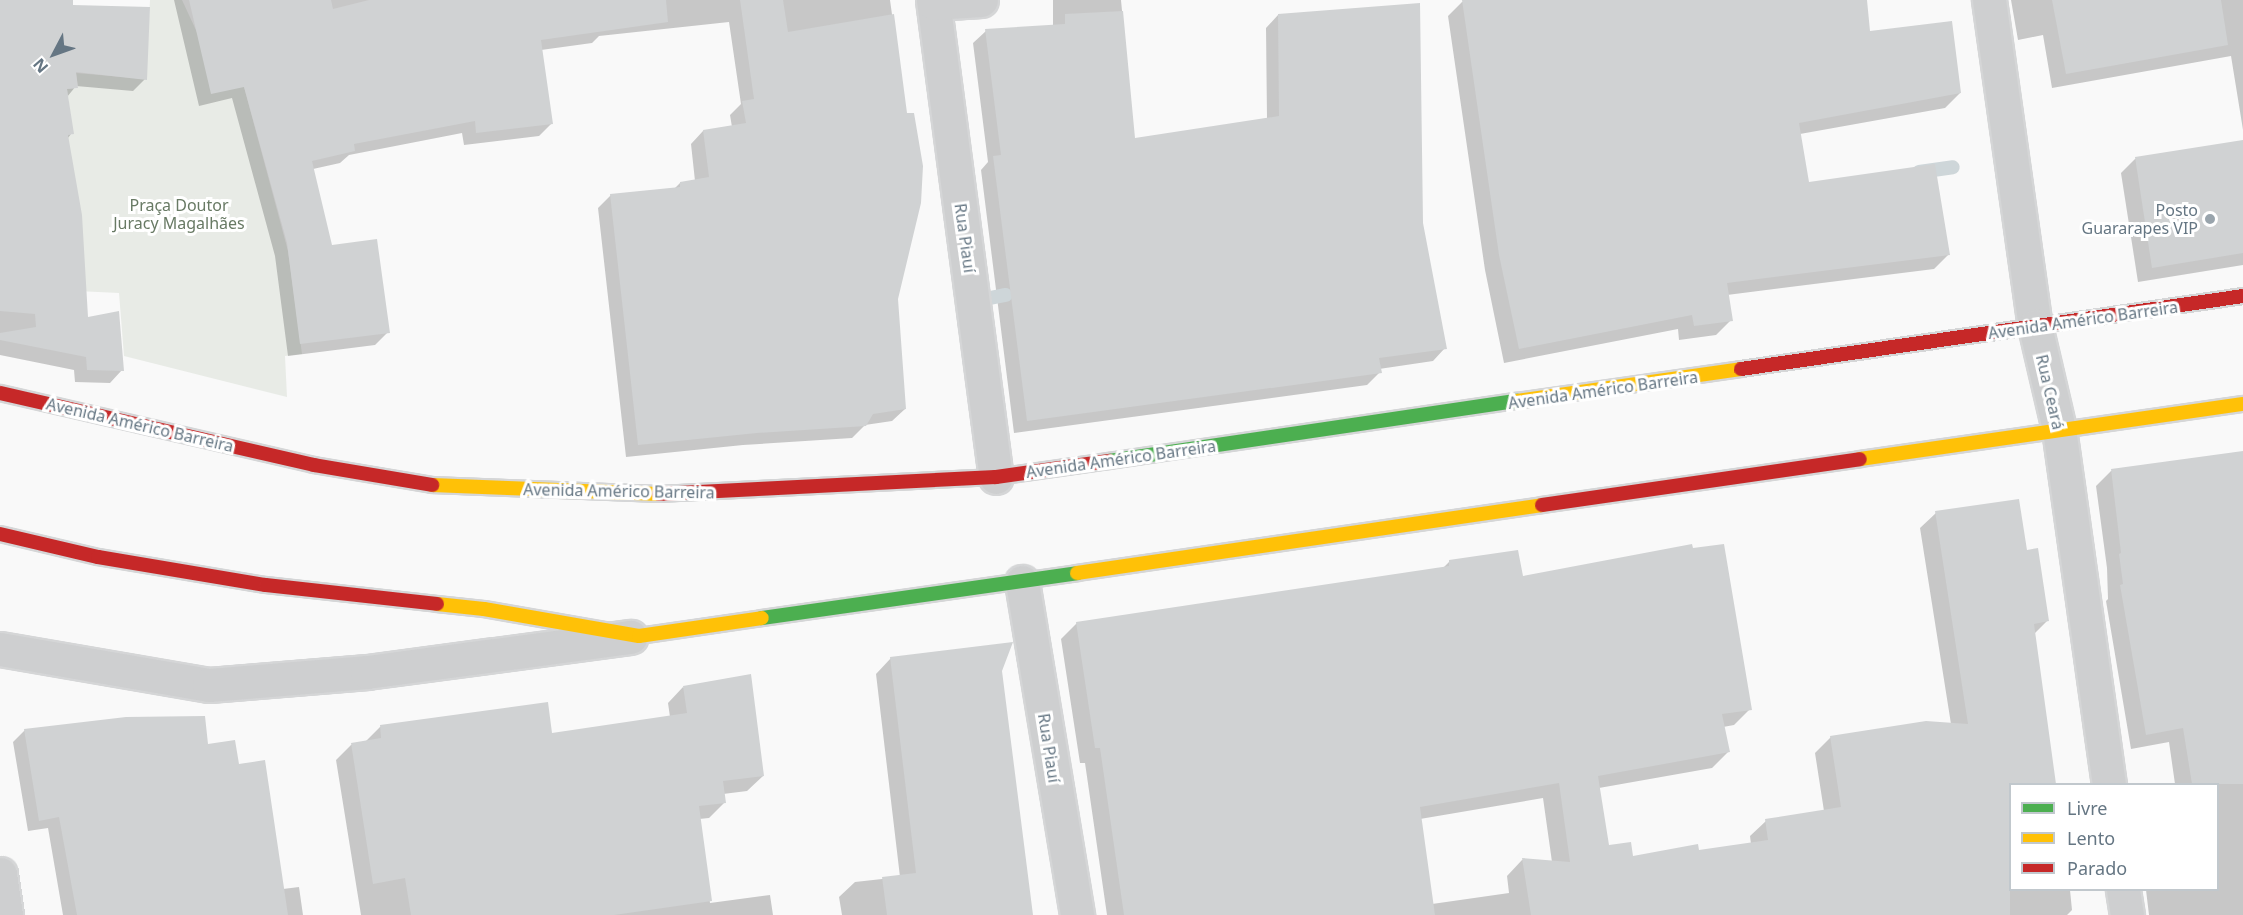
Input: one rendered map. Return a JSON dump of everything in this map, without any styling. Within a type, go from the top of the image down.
[{"type":"main road","name":"Avenida Américo Barreira","points":[[0,393],[303,463],[434,485],[678,495],[996,477],[2243,296]]},
{"type":"main road","points":[[0,534],[98,557],[266,585],[484,609],[639,636],[2243,404]]},
{"type":"street","points":[[933,2],[981,0]]},
{"type":"street","name":"Rua Ceará","points":[[1989,0],[2035,326],[2059,429],[2109,783]]},
{"type":"street","name":"Rua Piauí","points":[[933,2],[996,477]]},
{"type":"street","name":"Rua Piauí","points":[[1022,582],[1077,915]]},
{"type":"street","points":[[0,649],[209,685],[367,672],[639,636]]},
{"type":"street","points":[[0,874],[6,915]]},
{"type":"street","points":[[2124,891],[2127,915]]},
{"type":"green space","name":"Praça Doutor Juracy Magalhães","points":[[150,0],[182,0],[201,41],[244,87],[288,251],[302,354],[285,356],[287,397],[124,356],[119,293],[77,291],[67,136],[73,134],[67,89],[78,88],[76,73],[146,79]]},
{"type":"building","points":[[0,0],[73,0],[73,5],[150,7],[147,80],[76,72],[78,88],[67,89],[74,134],[68,135],[82,215],[88,317],[119,311],[124,371],[87,370],[86,357],[0,340],[0,333],[36,327],[35,314],[0,311]]},
{"type":"building","points":[[189,0],[331,0],[333,9],[369,0],[666,0],[668,22],[541,40],[553,124],[476,133],[475,121],[354,144],[355,151],[312,161],[332,245],[377,239],[390,333],[300,344],[287,243],[244,87],[211,94]]},
{"type":"building","points":[[740,0],[783,0],[788,32],[894,14],[907,113],[914,113],[923,166],[921,203],[898,299],[906,409],[873,414],[866,426],[757,433],[638,445],[610,194],[680,187],[680,182],[709,177],[703,130],[746,123],[742,101],[754,99]]},
{"type":"building","points":[[1462,0],[1867,0],[1870,31],[1952,21],[1961,93],[1799,123],[1809,182],[1935,164],[1950,255],[1727,283],[1733,321],[1694,326],[1692,315],[1519,349],[1499,255]]},
{"type":"building","points":[[2052,0],[2221,0],[2228,45],[2066,74]]},
{"type":"building","points":[[1420,3],[1423,223],[1447,349],[1379,358],[1382,373],[1027,421],[993,156],[1001,155],[985,29],[1065,24],[1065,14],[1123,11],[1135,138],[1279,116],[1278,14]]},
{"type":"building","points":[[2243,140],[2243,253],[2152,268],[2135,157]]},
{"type":"building","points":[[2243,451],[2243,784],[2192,783],[2183,728],[2146,735],[2120,585],[2123,584],[2119,554],[2121,553],[2111,469]]},
{"type":"building","points":[[2019,499],[2027,550],[2038,548],[2049,621],[2034,624],[2056,783],[2009,783],[2010,915],[1531,915],[1522,858],[1570,862],[1559,783],[1420,807],[1435,915],[1124,915],[1100,748],[1095,748],[1076,622],[1449,566],[1449,560],[1518,550],[1523,576],[1692,544],[1693,548],[1724,544],[1752,710],[1722,714],[1730,752],[1598,776],[1609,845],[1631,842],[1633,856],[1698,844],[1699,850],[1768,840],[1765,819],[1841,807],[1830,736],[1926,721],[1968,724],[1935,511]]},
{"type":"building","points":[[1013,642],[1002,671],[1033,915],[887,915],[882,877],[916,873],[890,657]]},
{"type":"building","points":[[751,674],[764,776],[723,781],[726,803],[699,806],[712,901],[614,915],[411,915],[405,878],[373,884],[351,743],[381,738],[380,725],[548,702],[552,733],[687,713],[683,686]]},
{"type":"building","points":[[205,716],[208,744],[235,740],[239,764],[265,760],[288,915],[77,915],[59,817],[39,821],[24,729],[126,717]]},
{"type":"waterway","points":[[1919,172],[1953,167]]},
{"type":"waterway","points":[[985,299],[1006,295]]},
{"type":"traffic: fast","points":[[1109,461],[1517,401]]},
{"type":"traffic: fast","points":[[762,618],[1077,573]]},
{"type":"traffic: slow","points":[[1517,401],[1741,369]]},
{"type":"traffic: slow","points":[[1860,459],[2243,404]]},
{"type":"traffic: slow","points":[[432,485],[659,494]]},
{"type":"traffic: slow","points":[[1077,573],[1542,505]]},
{"type":"traffic: slow","points":[[437,604],[484,609],[639,636],[762,618]]},
{"type":"traffic: jam","points":[[1741,369],[2243,296]]},
{"type":"traffic: jam","points":[[0,393],[314,465],[432,485]]},
{"type":"traffic: jam","points":[[1542,505],[1860,459]]},
{"type":"traffic: jam","points":[[659,494],[996,477],[1109,461]]},
{"type":"traffic: jam","points":[[0,534],[98,557],[266,585],[437,604]]},
{"type":"place","name":"Posto Guararapes VIP","points":[[2210,219]]}]
